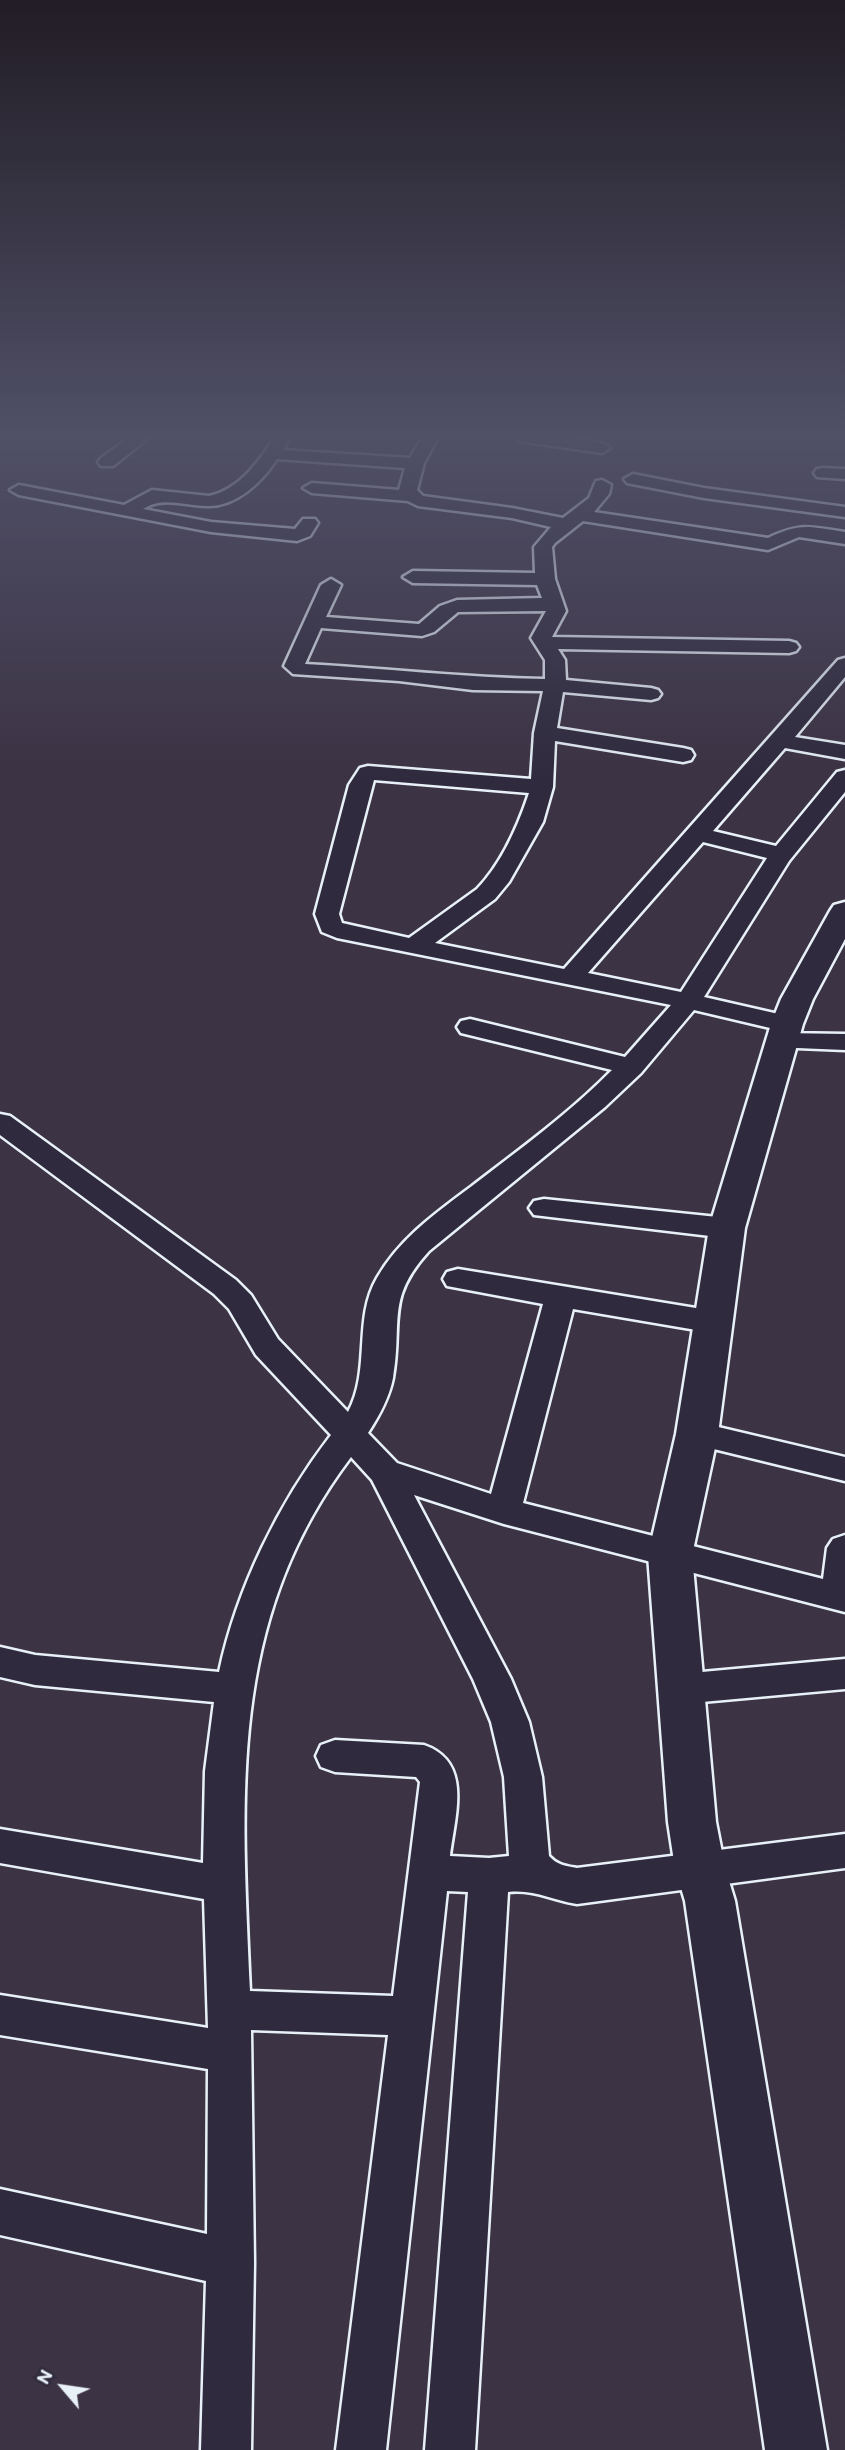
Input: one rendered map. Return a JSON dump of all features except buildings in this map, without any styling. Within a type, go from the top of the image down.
[{"type":"street","points":[[413,947],[486,894],[497,882],[531,822],[542,787],[545,733],[557,670],[555,660],[543,643],[541,634],[555,617],[554,604],[545,579],[543,550]]},
{"type":"street","points":[[413,577],[545,579]]},
{"type":"street","points":[[331,585],[294,666],[300,670],[399,675],[473,684],[555,685],[651,694]]},
{"type":"street","points":[[314,622],[422,630],[431,626],[446,609],[457,606],[554,604]]},
{"type":"street","points":[[543,643],[789,647]]},
{"type":"street","points":[[569,979],[843,669]]},
{"type":"street","points":[[545,733],[683,755]]},
{"type":"street","points":[[780,741],[845,752]]},
{"type":"street","points":[[542,787],[368,773],[363,777],[327,914],[331,927],[346,933],[569,979],[845,1042]]},
{"type":"street","points":[[796,2450],[710,1901],[700,1868],[692,1822],[670,1555],[696,1434],[714,1322],[727,1228],[745,1018],[782,855],[845,777]]},
{"type":"street","points":[[698,834],[782,855]]},
{"type":"street","points":[[226,2450],[231,2263],[230,2052],[222,1884],[224,1768],[234,1689],[256,1610],[287,1534],[314,1483],[362,1417],[373,1393],[381,1306],[390,1281],[404,1262],[438,1228],[583,1114],[631,1067],[745,1018],[797,999],[845,911]]},
{"type":"street","points":[[470,1027],[631,1067]]},
{"type":"street","points":[[0,1122],[225,1287],[240,1302],[267,1347],[349,1434],[399,1477],[505,1511],[842,1597],[845,1548]]},
{"type":"street","points":[[544,1208],[727,1228]]},
{"type":"street","points":[[458,1279],[714,1322]]},
{"type":"street","points":[[505,1511],[562,1296]]},
{"type":"street","points":[[696,1434],[845,1469]]},
{"type":"street","points":[[399,1477],[510,1722],[523,1777],[529,1861],[535,1871],[546,1880],[577,1886],[845,1851]]},
{"type":"street","points":[[0,1662],[47,1671],[234,1689]]},
{"type":"street","points":[[680,1689],[845,1674]]},
{"type":"street","points":[[335,1756],[424,1761],[432,1767],[439,1782],[361,2450]]},
{"type":"street","points":[[0,1846],[222,1884]]},
{"type":"street","points":[[430,1872],[489,1876],[535,1871]]},
{"type":"street","points":[[450,2450],[489,1876]]},
{"type":"street","points":[[229,2010],[411,2016]]},
{"type":"street","points":[[0,2015],[230,2052]]},
{"type":"street","points":[[0,2212],[231,2263]]}]
